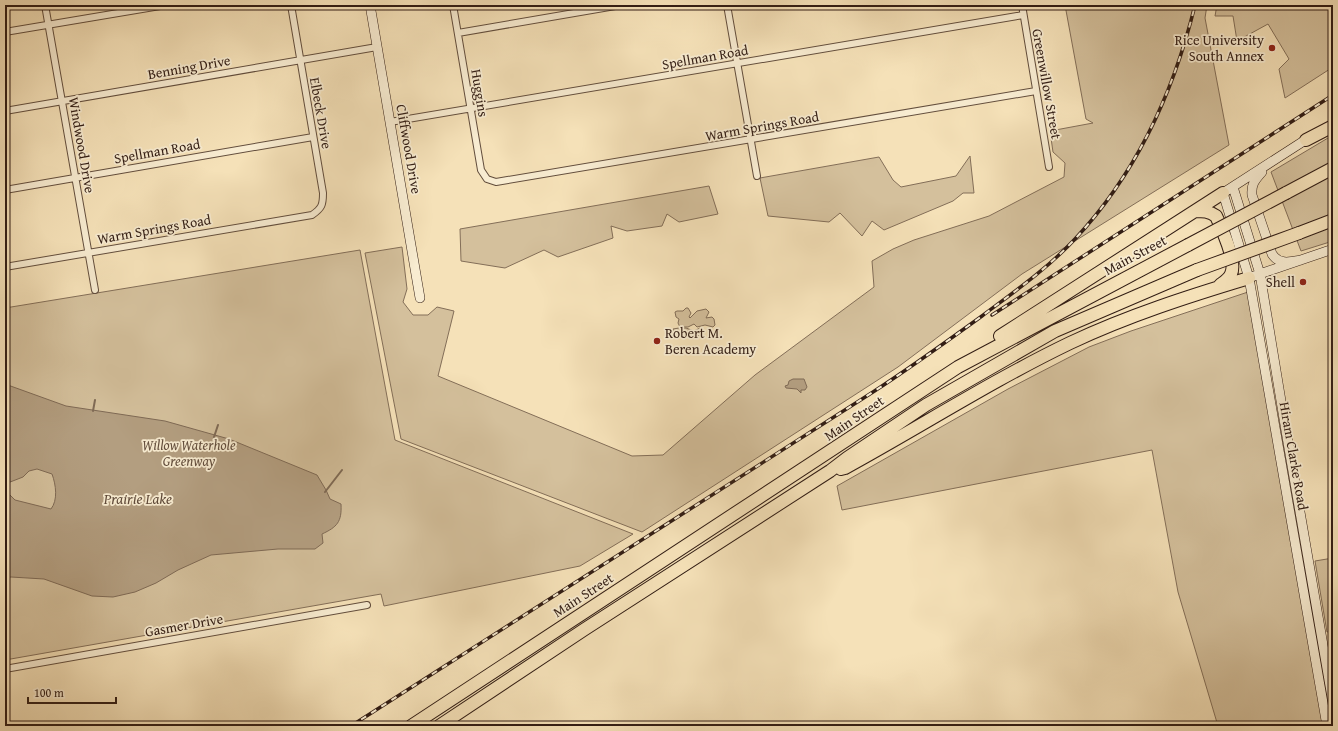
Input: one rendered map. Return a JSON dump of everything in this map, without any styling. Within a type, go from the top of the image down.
[{"type":"highway","points":[[1306,140],[1333,126]]},
{"type":"highway","name":"Main Street","points":[[413,724],[964,363],[1333,168]]},
{"type":"highway","points":[[943,376],[981,348],[1228,190]]},
{"type":"highway","points":[[1195,211],[1212,212],[1216,216],[1231,256],[1231,274],[1217,287]]},
{"type":"highway","name":"Main Street","points":[[439,726],[570,639],[830,471],[926,405],[1055,331],[1197,270],[1333,220]]},
{"type":"highway","points":[[830,471],[845,468],[1021,368],[1108,326],[1217,287],[1255,276]]},
{"type":"main road","name":"Cliffwood Drive","points":[[370,5],[420,298]]},
{"type":"main road","points":[[1228,190],[1306,140],[1333,120]]},
{"type":"main road","points":[[1268,165],[1254,182],[1252,190],[1272,254],[1277,259],[1287,263],[1301,260]]},
{"type":"main road","name":"Hiram Clarke Road","points":[[1228,190],[1255,276],[1277,374],[1333,703]]},
{"type":"main road","points":[[1255,276],[1333,249]]},
{"type":"main road","name":"Hiram Clarke Road","points":[[1255,276],[1266,375],[1312,640],[1328,721]]},
{"type":"main road","points":[[1266,375],[1277,374]]},
{"type":"main road","points":[[1282,469],[1292,467]]},
{"type":"main road","points":[[1298,559],[1308,557]]},
{"type":"main road","points":[[1312,640],[1322,638]]},
{"type":"street","name":"Windwood Drive","points":[[45,5],[95,290]]},
{"type":"street","points":[[5,32],[166,5]]},
{"type":"street","name":"Elbeck Drive","points":[[291,5],[323,193],[323,203],[319,210],[312,215],[307,216]]},
{"type":"street","name":"Huggins","points":[[453,5],[481,170],[492,182]]},
{"type":"street","points":[[458,33],[621,5]]},
{"type":"street","points":[[727,5],[757,176]]},
{"type":"street","name":"Greenwillow Street","points":[[1022,5],[1049,167]]},
{"type":"street","name":"Spellman Road","points":[[390,122],[1023,14]]},
{"type":"street","name":"Benning Drive","points":[[5,111],[378,47]]},
{"type":"street","name":"Warm Springs Road","points":[[492,182],[501,182],[1036,91]]},
{"type":"street","name":"Spellman Road","points":[[5,190],[313,137]]},
{"type":"street","name":"Warm Springs Road","points":[[5,267],[307,216]]},
{"type":"street","name":"Gasmer Drive","points":[[5,669],[367,605]]},
{"type":"green space","points":[[1065,5],[1207,5],[1205,18],[1229,145],[1022,274],[898,367],[642,532],[401,439],[365,253],[402,247],[407,289],[403,302],[413,315],[428,315],[437,307],[454,311],[438,376],[632,456],[663,455],[755,375],[874,287],[872,261],[893,249],[914,240],[989,216],[1064,177],[1065,163],[1053,152],[1050,131],[1093,123],[1086,119]]},
{"type":"green space","points":[[1217,5],[1333,5],[1333,67],[1285,98],[1279,69],[1289,59],[1268,24],[1237,41],[1233,16],[1215,16]]},
{"type":"green space","points":[[1333,135],[1333,241],[1301,251],[1271,172]]},
{"type":"green space","points":[[970,156],[974,193],[963,193],[953,201],[884,230],[872,221],[862,236],[840,213],[829,222],[768,216],[760,178],[879,157],[893,180],[901,187],[956,176]]},
{"type":"green space","points":[[709,186],[718,214],[679,222],[667,214],[662,226],[627,231],[611,226],[613,238],[558,257],[544,250],[505,268],[461,261],[460,229]]},
{"type":"green space","name":"Willow Waterhole Greenway","points":[[360,250],[395,440],[633,534],[580,566],[384,606],[381,594],[5,660],[5,308]]},
{"type":"green space","points":[[1248,292],[1323,726],[1218,726],[1178,592],[1152,450],[842,510],[837,486],[1008,389],[1089,347],[1131,331]]},
{"type":"green space","points":[[688,308],[691,313],[690,318],[697,311],[706,309],[709,312],[706,318],[712,317],[715,325],[713,327],[705,325],[697,327],[694,324],[688,327],[680,327],[678,323],[679,319],[676,317],[675,312],[683,311]]},
{"type":"green space","points":[[686,328],[694,331],[700,328],[702,332],[700,335],[694,337],[687,334],[674,333],[673,329]]},
{"type":"green space","points":[[1333,558],[1333,631],[1327,632],[1315,561]]},
{"type":"water","points":[[793,379],[804,379],[807,387],[805,390],[801,390],[801,393],[797,389],[786,388],[785,386],[788,385],[789,381]]},
{"type":"water","name":"Prairie Lake","points":[[5,384],[66,406],[165,421],[229,439],[317,475],[330,499],[341,504],[341,515],[338,523],[322,534],[323,543],[315,549],[278,549],[211,555],[135,592],[113,597],[92,596],[44,579],[5,578],[5,487],[6,491],[15,500],[51,509],[55,501],[56,492],[52,474],[37,469],[29,471],[23,477],[5,484]]},
{"type":"waterway","points":[[93,411],[95,400]]},
{"type":"waterway","points":[[214,437],[218,425]]},
{"type":"waterway","points":[[325,492],[342,470]]},
{"type":"railway","points":[[351,726],[887,383],[982,316],[1042,270],[1075,239],[1097,214],[1117,187],[1134,159],[1164,100],[1176,69],[1195,5]]},
{"type":"railway","points":[[992,315],[1333,95]]},
{"type":"place","name":"Rice University South Annex","points":[[1272,48]]},
{"type":"place","name":"Shell","points":[[1303,282]]},
{"type":"place","name":"Robert M. Beren Academy","points":[[657,341]]}]
